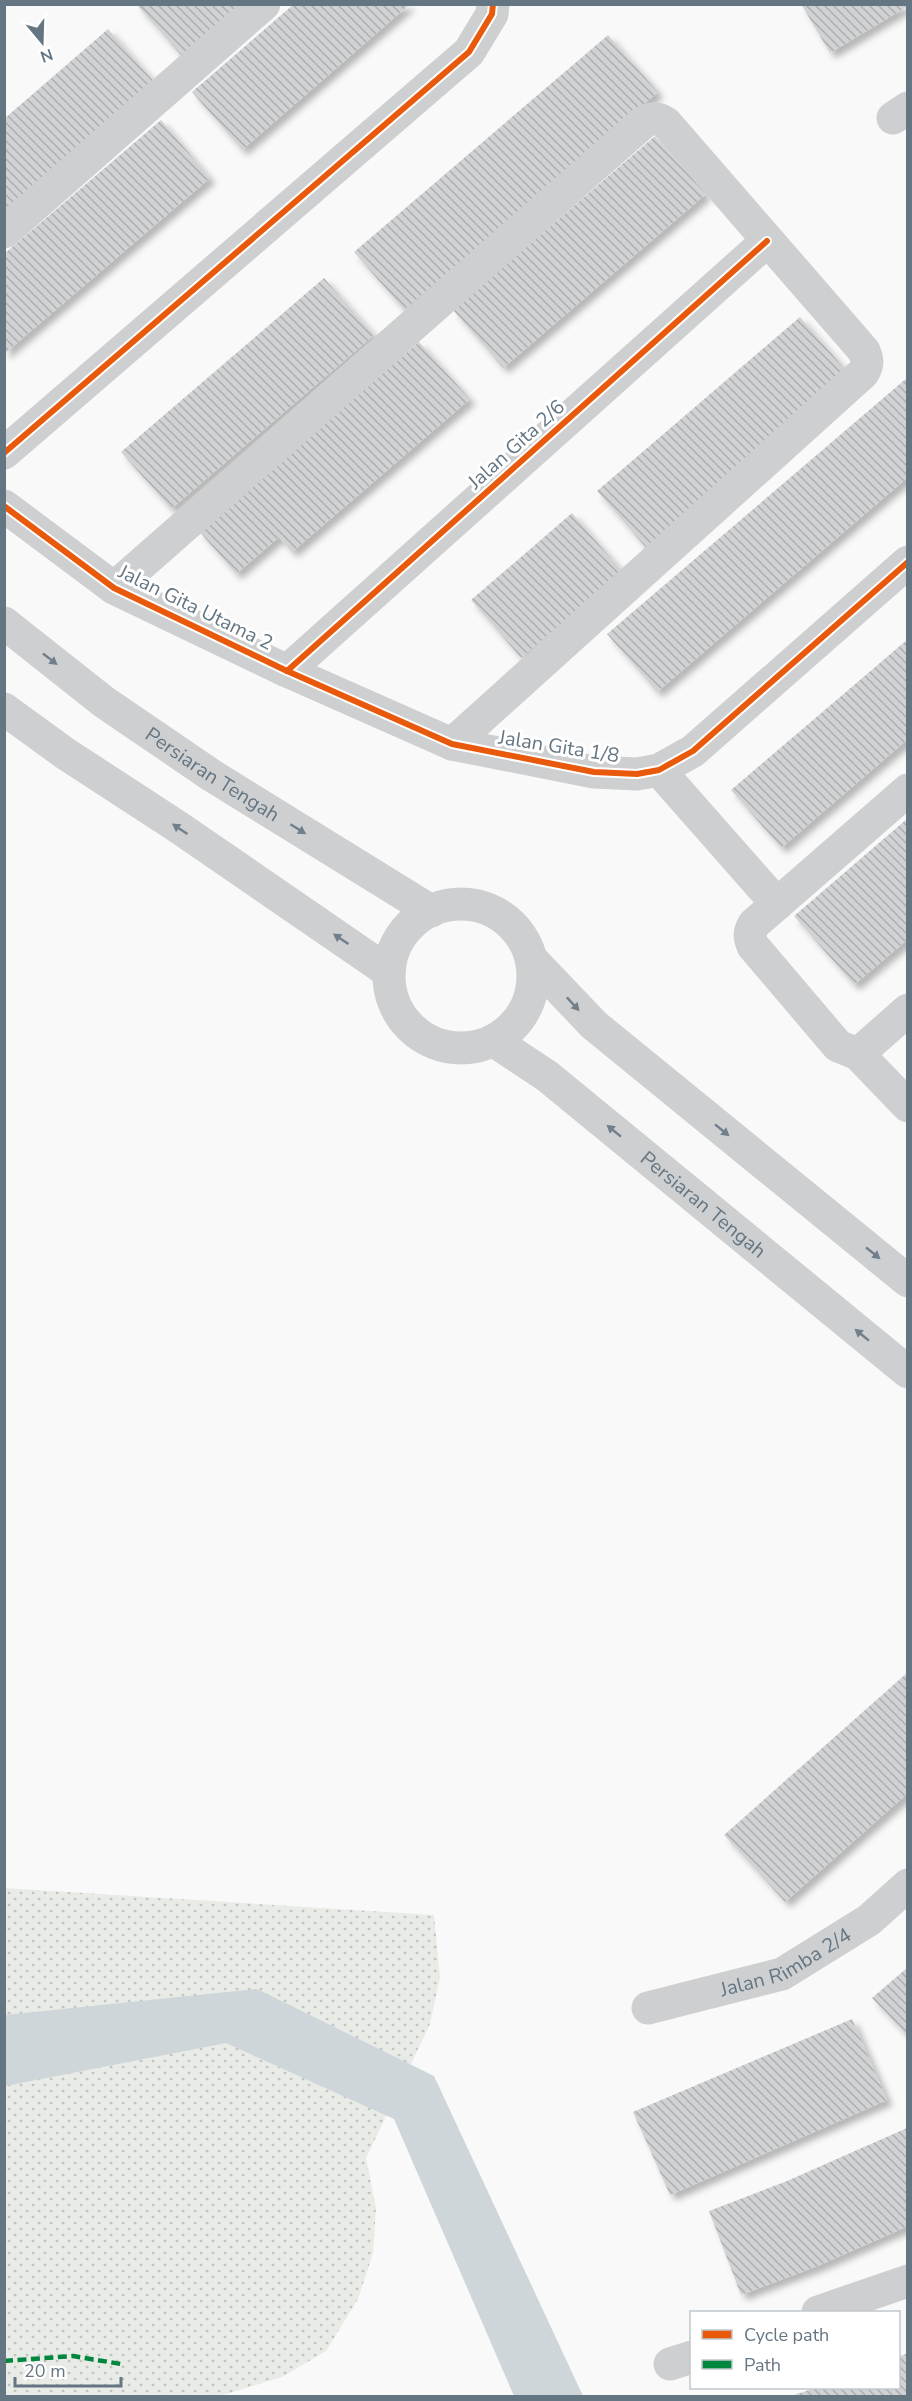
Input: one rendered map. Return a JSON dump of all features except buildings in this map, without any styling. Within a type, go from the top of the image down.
[{"type":"street","points":[[4,232],[264,4]]},
{"type":"street","points":[[4,453],[469,52],[493,9]]},
{"type":"street","points":[[114,588],[644,122],[651,118],[659,119],[666,123],[864,351],[867,366],[452,744]]},
{"type":"street","name":"Jalan Gita 2/6","points":[[288,671],[767,241]]},
{"type":"street","name":"Jalan Gita Utama 2","points":[[4,506],[114,588],[288,671]]},
{"type":"street","name":"Jalan Gita 1/8","points":[[288,671],[452,744],[594,772],[637,774],[660,770],[693,751],[908,562]]},
{"type":"street","name":"Persiaran Tengah","points":[[4,623],[104,702],[211,776],[430,911]]},
{"type":"street","points":[[4,708],[66,754],[178,827],[389,972]]},
{"type":"street","points":[[660,770],[777,904]]},
{"type":"street","points":[[908,790],[754,924],[749,939],[838,1046],[858,1053],[908,1106]]},
{"type":"street","points":[[466,903],[484,907],[502,915],[516,928],[527,944],[533,961],[535,981],[531,999],[523,1016],[510,1031],[494,1041],[476,1047],[457,1049],[438,1045],[421,1037],[407,1025],[396,1009],[390,991],[389,972],[392,954],[400,936],[413,922],[430,911],[447,905],[466,903]]},
{"type":"street","points":[[533,961],[594,1025],[908,1281]]},
{"type":"street","points":[[858,1053],[908,1010]]},
{"type":"street","name":"Persiaran Tengah","points":[[494,1041],[547,1076],[908,1372]]},
{"type":"street","name":"Jalan Rimba 2/4","points":[[648,2008],[782,1974],[869,1920],[908,1885]]},
{"type":"street","points":[[824,2311],[908,2282]]},
{"type":"shaded area","points":[[4,1888],[434,1915],[440,1977],[430,2024],[366,2158],[376,2208],[373,2253],[358,2299],[326,2351],[282,2377],[220,2396],[5,2396]]},
{"type":"shaded area","points":[[257,1989],[434,2076],[583,2396],[514,2396],[394,2119],[226,2043],[5,2086],[5,2015]]},
{"type":"marked path","points":[[4,2361],[73,2356],[121,2364]]},
{"type":"cycle path","points":[[4,453],[469,52],[492,14],[493,4]]},
{"type":"cycle path","points":[[287,671],[767,241]]},
{"type":"cycle path","points":[[4,506],[114,588],[287,671],[452,744],[594,772],[637,774],[659,770],[693,751],[908,562]]}]
